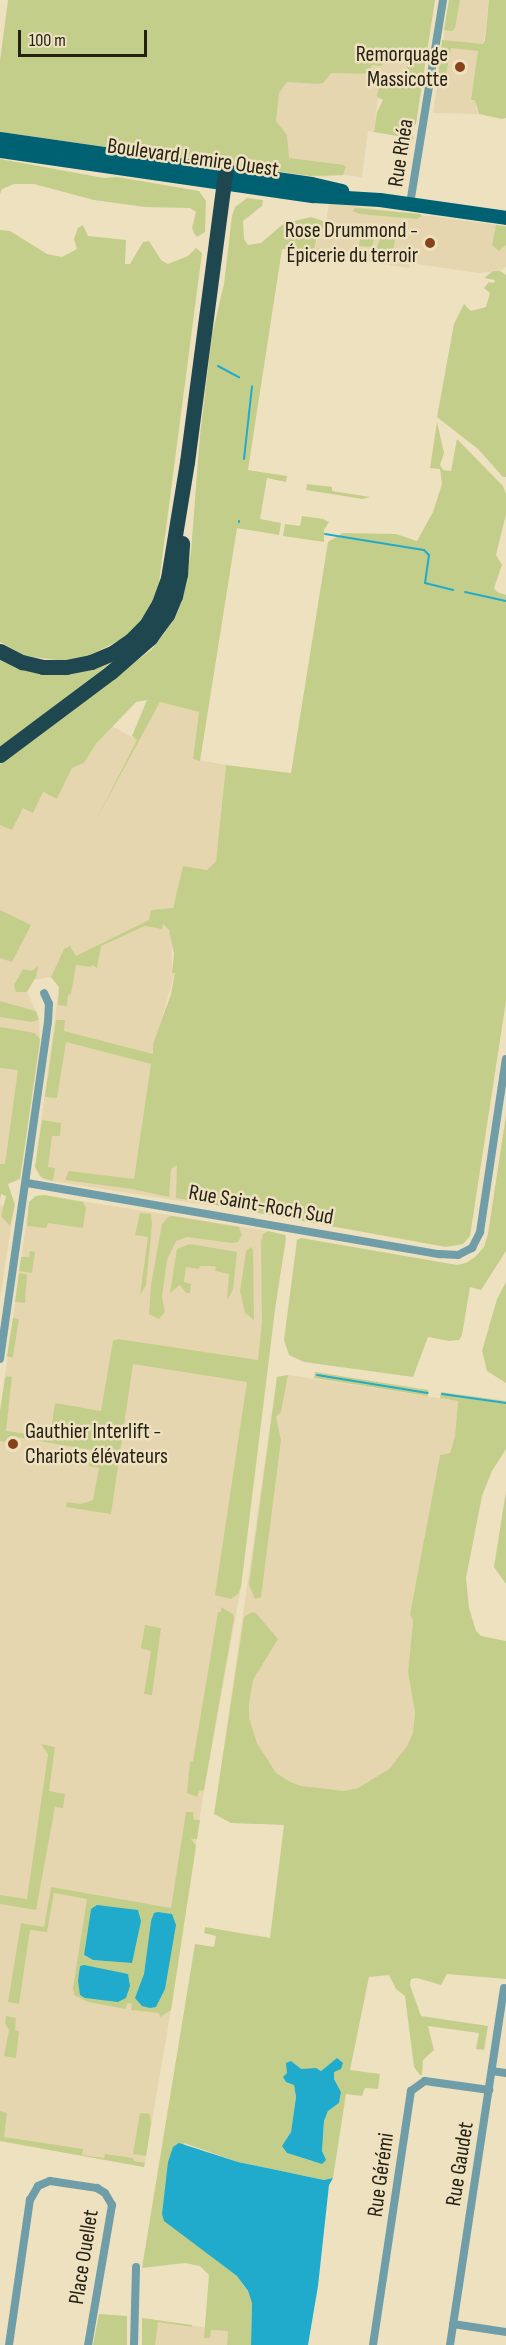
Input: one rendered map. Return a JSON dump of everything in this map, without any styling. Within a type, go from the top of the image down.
[{"type":"highway","points":[[0,651],[33,665],[66,667],[103,658],[135,636],[152,616],[164,590],[187,462],[224,178]]},
{"type":"highway","points":[[0,755],[126,661],[145,644],[162,623],[171,606],[180,574],[187,462]]},
{"type":"main road","name":"Boulevard Lemire Ouest","points":[[4,146],[224,178],[314,196],[380,200],[506,218]]},
{"type":"main road","name":"Boulevard Lemire Ouest","points":[[224,178],[312,184],[380,200]]},
{"type":"street","name":"Rue Rhéa","points":[[410,204],[443,0]]},
{"type":"street","points":[[0,1359],[50,1010],[44,993]]},
{"type":"street","name":"Rue Saint-Roch Sud","points":[[27,1183],[440,1254],[458,1255],[472,1248],[480,1232],[506,1059]]},
{"type":"street","name":"Rue Gaudet","points":[[450,2345],[504,1988]]},
{"type":"street","points":[[492,2071],[506,2073]]},
{"type":"street","name":"Rue Gérémi","points":[[372,2345],[411,2091],[425,2081],[489,2090]]},
{"type":"street","name":"Place Ouellet","points":[[9,2345],[30,2200],[38,2186],[50,2181],[97,2188],[105,2193],[112,2205],[88,2345]]},
{"type":"street","points":[[134,2345],[136,2267]]},
{"type":"street","points":[[453,2324],[506,2332]]},
{"type":"shaded area","points":[[449,0],[489,0],[476,109],[479,114],[433,113]]},
{"type":"shaded area","points":[[383,57],[408,61],[405,81],[380,78],[374,132],[368,131],[362,177],[343,175],[323,177],[288,173],[287,135],[276,121],[279,92],[287,82],[318,84],[323,82],[330,73],[369,74],[372,65]]},
{"type":"shaded area","points":[[329,203],[506,226],[506,267],[500,271],[478,273],[410,263],[409,268],[314,254],[319,228],[325,229]]},
{"type":"shaded area","points":[[160,702],[200,712],[193,759],[226,765],[216,861],[208,870],[183,867],[173,908],[162,923],[169,930],[172,938],[172,973],[175,973],[155,1042],[218,1162],[212,1206],[45,1180],[39,1176],[35,1167],[59,987],[51,977],[33,980],[27,992],[36,1011],[0,1001],[0,824],[43,792],[57,799],[72,768],[84,763],[96,744],[113,727],[138,740]]},
{"type":"shaded area","points":[[0,1017],[31,1022],[39,1020],[40,1044],[22,1166],[0,1164]]},
{"type":"shaded area","points":[[44,1195],[268,1231],[285,1235],[286,1238],[275,1309],[241,1587],[204,1790],[171,2010],[144,2167],[0,2141],[0,1411],[29,1202],[36,1196]]},
{"type":"shaded area","points":[[0,1205],[14,1208],[0,1298]]},
{"type":"shaded area","points":[[288,1375],[458,1401],[455,1436],[450,1453],[440,1455],[410,1614],[413,1621],[408,1672],[415,1713],[413,1732],[407,1746],[389,1769],[358,1788],[343,1791],[315,1789],[290,1783],[279,1776],[220,1775],[277,1377]]},
{"type":"shaded area","points":[[142,2318],[228,2331],[227,2345],[142,2345]]},
{"type":"green space","points":[[8,0],[435,0],[416,124],[409,129],[414,139],[374,132],[377,112],[383,100],[377,97],[380,77],[405,81],[408,61],[384,57],[382,66],[372,65],[369,74],[331,73],[323,83],[318,84],[287,82],[279,93],[276,121],[287,135],[289,158],[344,165],[346,167],[343,175],[310,176],[0,132],[0,61]]},
{"type":"green space","points":[[449,0],[460,0],[453,31],[444,30]]},
{"type":"green space","points":[[489,0],[506,0],[506,118],[502,119],[479,114],[475,100],[471,100],[478,51],[451,48],[444,86],[437,84],[442,40],[483,44]]},
{"type":"green space","points":[[0,159],[104,178],[117,177],[199,191],[206,201],[205,232],[197,237],[194,233],[192,228],[196,212],[190,208],[145,207],[94,200],[34,184],[14,184],[2,189],[0,194]]},
{"type":"green space","points":[[247,198],[263,200],[262,206],[243,221],[244,239],[248,245],[261,243],[282,225],[302,219],[311,217],[335,225],[326,225],[325,229],[319,228],[314,250],[321,249],[320,254],[282,249],[248,470],[287,476],[286,482],[267,478],[260,519],[281,523],[279,535],[237,528],[200,761],[193,759],[199,712],[160,702],[96,820],[137,740],[132,736],[147,700],[136,702],[96,744],[84,763],[72,768],[57,799],[43,792],[33,813],[23,808],[12,830],[0,825],[0,764],[151,650],[164,634],[182,602],[191,552],[200,435],[212,335],[224,284],[232,216],[235,207]]},
{"type":"green space","points":[[355,208],[422,216],[417,219],[360,214],[353,211]]},
{"type":"green space","points":[[83,225],[88,236],[126,240],[125,264],[130,264],[143,242],[149,241],[161,260],[168,264],[188,256],[196,248],[202,253],[158,590],[148,610],[135,628],[120,640],[84,658],[64,661],[26,656],[0,642],[0,230],[10,231],[47,254],[62,257],[77,249],[74,239],[78,228]]},
{"type":"green space","points":[[496,225],[506,227],[506,245],[499,251],[492,245]]},
{"type":"green space","points":[[355,230],[376,232],[372,247],[359,246],[360,238],[345,236],[354,235]]},
{"type":"green space","points":[[382,233],[411,238],[395,237],[393,254],[380,253],[379,258],[366,255],[366,251],[377,247]]},
{"type":"green space","points":[[493,271],[500,271],[506,275],[506,477],[503,477],[478,449],[437,417],[454,324],[464,304],[471,311],[486,307],[490,293],[484,288],[489,282],[494,283],[495,280],[484,278]]},
{"type":"green space","points":[[437,422],[444,453],[440,465],[443,470],[451,471],[457,439],[503,486],[506,494],[506,514],[496,555],[502,565],[494,588],[497,592],[506,595],[506,1001],[470,1236],[463,1244],[446,1247],[176,1198],[177,1165],[171,1169],[169,1197],[132,1189],[65,1180],[69,1171],[134,1179],[151,1064],[66,1042],[57,1098],[45,1097],[56,1020],[65,1020],[64,1031],[153,1054],[153,1044],[171,994],[175,973],[172,973],[174,954],[169,930],[163,924],[162,929],[145,926],[101,946],[97,968],[92,965],[91,967],[76,965],[67,1006],[58,1005],[59,987],[51,977],[64,949],[70,946],[76,956],[149,920],[151,910],[173,908],[183,866],[207,870],[216,861],[226,765],[291,773],[328,542],[343,533],[396,534],[417,541],[433,512],[442,484],[440,469],[430,468]]},
{"type":"green space","points":[[307,484],[332,487],[332,491],[370,497],[363,499],[306,490]]},
{"type":"green space","points":[[302,516],[329,522],[324,530],[324,542],[283,536],[285,524],[300,526]]},
{"type":"green space","points":[[151,632],[0,748],[0,657],[47,672]]},
{"type":"green space","points":[[0,910],[31,925],[12,962],[0,958]]},
{"type":"green space","points":[[38,966],[36,977],[27,992],[16,992],[14,985],[23,969],[32,971]]},
{"type":"green space","points":[[0,1001],[36,1011],[39,1020],[31,1022],[0,1017]]},
{"type":"green space","points":[[0,1027],[35,1033],[40,1039],[20,1179],[8,1184],[15,1205],[10,1226],[1,1216],[6,1196],[1,1194],[0,1201],[0,1164],[5,1164],[18,1070],[0,1068]]},
{"type":"green space","points":[[506,1115],[506,1251],[481,1290],[470,1287],[462,1335],[459,1340],[449,1341],[428,1337],[413,1377],[304,1362],[289,1355],[284,1340],[297,1240],[301,1238],[457,1265],[466,1263],[475,1257],[484,1247],[488,1234]]},
{"type":"green space","points":[[42,1120],[61,1123],[60,1136],[52,1136],[48,1167],[55,1168],[53,1181],[42,1178],[35,1167]]},
{"type":"green space","points":[[44,1195],[83,1202],[86,1207],[83,1228],[48,1223],[46,1228],[27,1226],[29,1202],[36,1196]]},
{"type":"green space","points":[[140,1213],[151,1214],[152,1224],[146,1285],[140,1295],[148,1237],[135,1235]]},
{"type":"green space","points":[[172,1216],[239,1227],[242,1235],[238,1242],[232,1243],[187,1237],[176,1241],[167,1260],[162,1297],[165,1312],[159,1319],[149,1314],[151,1285],[162,1224]]},
{"type":"green space","points":[[268,1231],[285,1235],[286,1238],[275,1309],[241,1587],[238,1594],[231,1599],[215,1595],[247,1382],[133,1364],[111,1514],[66,1507],[67,1502],[81,1504],[93,1500],[99,1468],[89,1466],[91,1450],[11,1436],[10,1443],[0,1441],[0,1411],[7,1376],[12,1377],[6,1431],[50,1437],[55,1403],[101,1411],[113,1341],[118,1339],[258,1360],[262,1322],[261,1242],[263,1234]]},
{"type":"green space","points":[[190,1244],[237,1252],[233,1290],[227,1300],[229,1274],[215,1271],[216,1267],[213,1266],[200,1266],[199,1269],[186,1267],[184,1282],[191,1284],[190,1293],[186,1293],[180,1285],[170,1293],[177,1249]]},
{"type":"green space","points":[[251,1247],[253,1250],[254,1320],[245,1313],[240,1291],[246,1251]]},
{"type":"green space","points":[[30,1251],[35,1252],[32,1273],[19,1271],[21,1257],[29,1257]]},
{"type":"green space","points":[[19,1273],[27,1274],[25,1303],[15,1302]]},
{"type":"green space","points":[[506,1282],[506,1383],[487,1371],[482,1351],[497,1299]]},
{"type":"green space","points":[[13,1318],[19,1319],[13,1357],[7,1357]]},
{"type":"green space","points":[[315,1372],[429,1390],[428,1396],[314,1378]]},
{"type":"green space","points":[[288,1375],[281,1412],[276,1417],[281,1440],[261,1597],[255,1599],[249,1585],[277,1377]]},
{"type":"green space","points":[[441,1392],[506,1401],[506,1449],[492,1471],[482,1496],[466,1578],[469,1608],[476,1631],[481,1636],[506,1641],[506,1979],[447,1974],[441,1985],[417,1978],[411,1979],[410,1985],[421,2016],[488,2026],[484,2050],[476,2049],[479,2033],[428,2026],[434,2050],[423,2060],[422,2075],[420,2075],[414,2067],[405,1996],[396,1989],[389,1975],[369,1977],[350,2070],[380,2074],[378,2089],[365,2088],[362,2096],[346,2094],[333,2178],[324,2180],[238,2162],[184,2143],[210,2255],[237,2276],[248,2292],[252,2303],[251,2345],[227,2345],[228,2331],[211,2330],[210,2338],[204,2338],[209,2275],[200,2266],[185,2263],[142,2268],[195,1944],[214,1947],[216,1936],[204,1933],[205,1927],[270,1938],[284,1825],[231,1823],[214,1814],[244,1617],[252,1612],[256,1613],[278,1639],[253,1680],[249,1703],[249,1718],[257,1743],[276,1773],[302,1786],[343,1791],[358,1788],[389,1769],[407,1746],[413,1732],[415,1713],[408,1672],[413,1621],[410,1614],[440,1455],[450,1453],[455,1436],[458,1401],[440,1398]],"holes":[[[332,2062],[334,2079],[341,2092],[339,2103],[328,2111],[324,2121],[322,2151],[312,2161],[287,2153],[283,2146],[291,2132],[296,2097],[294,2085],[301,2069],[321,2071]]]},
{"type":"green space","points":[[506,1491],[506,1584],[494,1567]]},
{"type":"green space","points":[[221,1607],[233,1614],[234,1618],[204,1790],[199,1791],[197,1797],[187,1793],[190,1762],[193,1761],[218,1612],[221,1612]]},
{"type":"green space","points":[[145,1625],[161,1628],[152,1695],[144,1694],[151,1651],[141,1648]]},
{"type":"green space","points":[[41,1744],[55,1747],[49,1791],[65,1794],[63,1808],[55,1807],[36,1910],[0,1904],[0,1895],[27,1899],[48,1754]]},
{"type":"green space","points":[[186,1812],[193,1812],[194,1820],[200,1820],[197,1839],[191,1839],[196,1846],[171,2010],[160,2017],[159,2013],[131,2010],[132,2004],[127,2003],[126,2009],[88,2002],[74,1995],[73,1988],[87,1899],[54,1893],[47,1932],[30,1930],[19,2004],[8,2002],[21,1923],[44,1927],[51,1887],[171,1908]],"holes":[[[91,1909],[132,1963],[93,1960],[84,1956]],[[158,1912],[172,1914],[144,1974],[151,1921]]]},
{"type":"green space","points":[[6,2016],[16,2018],[15,2030],[19,2031],[16,2058],[4,2056],[9,2030],[5,2024]]},
{"type":"green space","points":[[0,2111],[7,2113],[4,2137],[83,2149],[82,2155],[104,2158],[105,2154],[133,2158],[134,2161],[145,2163],[144,2167],[0,2141]]},
{"type":"green space","points":[[140,2113],[150,2114],[151,2124],[146,2156],[133,2154]]},
{"type":"green space","points":[[99,2314],[127,2316],[127,2345],[93,2345]]},
{"type":"green space","points":[[142,2318],[192,2325],[192,2327],[158,2322],[155,2345],[142,2345]]},
{"type":"water","points":[[97,1905],[138,1910],[141,1921],[132,1963],[93,1960],[84,1955],[91,1909]]},
{"type":"water","points":[[154,1913],[172,1914],[176,1925],[165,1989],[156,2007],[150,2008],[142,2006],[135,1998],[144,1974],[151,1921]]},
{"type":"water","points":[[80,1966],[128,1974],[130,1986],[126,1998],[118,2002],[85,1998],[80,1995],[78,1981]]},
{"type":"water","points":[[337,2058],[343,2063],[341,2069],[334,2072],[334,2079],[341,2092],[339,2103],[328,2111],[324,2121],[322,2151],[326,2160],[322,2164],[287,2153],[282,2146],[291,2132],[296,2097],[294,2085],[286,2082],[283,2077],[287,2073],[286,2063],[291,2061],[301,2069],[316,2068],[321,2071]]},
{"type":"water","points":[[179,2143],[238,2162],[324,2180],[333,2178],[329,2185],[318,2286],[308,2345],[251,2345],[252,2303],[248,2291],[237,2276],[164,2221],[162,2214],[168,2162],[173,2147]]},
{"type":"waterway","points":[[218,366],[239,377]]},
{"type":"waterway","points":[[244,459],[252,386]]},
{"type":"waterway","points":[[325,534],[424,550],[429,555],[425,583],[453,590]]},
{"type":"waterway","points":[[465,592],[506,601]]},
{"type":"waterway","points":[[317,1375],[428,1393]]},
{"type":"waterway","points":[[442,1394],[506,1403]]},
{"type":"place","name":"Remorquage Massicotte","points":[[460,67]]},
{"type":"place","name":"Rose Drummond - Épicerie du terroir","points":[[430,243]]},
{"type":"place","name":"Gauthier Interlift - Chariots élévateurs","points":[[13,1444]]}]
